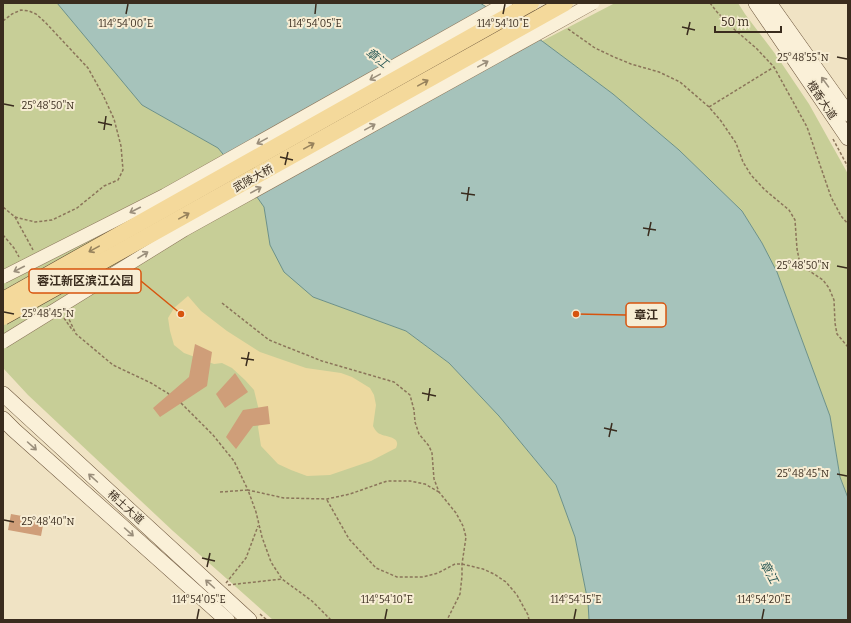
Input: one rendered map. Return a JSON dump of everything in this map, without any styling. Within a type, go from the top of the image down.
[{"type":"main road","name":"武陵大桥","points":[[3,317],[46,285],[531,3]]},
{"type":"main road","name":"武陵大桥","points":[[3,298],[46,285],[565,3]]},
{"type":"main road","name":"橙香大道","points":[[756,3],[848,138]]},
{"type":"main road","name":"橙香大道","points":[[769,3],[848,114]]},
{"type":"main road","points":[[3,322],[46,285]]},
{"type":"main road","name":"稀土大道","points":[[3,394],[249,620]]},
{"type":"main road","name":"稀土大道","points":[[3,419],[20,436],[227,620]]},
{"type":"street","points":[[3,277],[165,195],[506,3]]},
{"type":"street","points":[[3,342],[184,230],[593,3]]},
{"type":"path","points":[[710,3],[717,12],[774,67],[807,127],[831,197],[841,216],[848,224]]},
{"type":"path","points":[[3,21],[12,14],[22,10],[36,14],[88,68],[114,119],[121,146],[123,170],[118,180],[104,186],[77,208],[52,220],[35,222],[14,217]]},
{"type":"path","points":[[568,29],[595,48],[614,57],[631,64],[659,72],[680,82],[709,107],[736,142],[743,162],[751,175],[765,190],[789,210],[795,220],[797,249],[800,259],[805,268],[822,280],[829,288],[834,300],[837,334],[848,347]]},
{"type":"path","points":[[709,107],[774,67]]},
{"type":"path","points":[[3,207],[14,217],[35,253]]},
{"type":"path","points":[[222,303],[269,340],[322,361],[394,382],[410,395],[419,434],[429,446],[432,453],[434,479],[439,492],[456,513],[463,526],[466,537],[460,594],[448,620]]},
{"type":"path","points":[[67,313],[76,334],[113,364],[169,394]]},
{"type":"path","points":[[181,403],[213,435],[234,461],[248,490],[271,562],[282,579],[312,601],[332,620]]},
{"type":"path","points":[[220,492],[248,490],[284,498],[327,499],[350,494],[387,481],[410,481],[425,484],[439,492]]},
{"type":"path","points":[[327,499],[349,539],[376,568],[397,577],[423,577],[455,564],[462,564],[483,569],[506,582],[517,595],[530,620]]},
{"type":"path","points":[[259,525],[246,558],[225,585],[282,579]]},
{"type":"green space","points":[[3,3],[57,3],[142,105],[218,148],[250,187],[264,207],[270,245],[313,297],[406,331],[449,363],[499,416],[556,485],[575,537],[588,602],[589,620],[273,620],[173,531],[28,395],[3,368]]},
{"type":"green space","points":[[615,3],[738,3],[809,104],[848,174],[848,498],[840,477],[830,416],[777,272],[762,243],[742,211],[679,150],[613,94],[542,41]]},
{"type":"sand","points":[[188,296],[201,311],[227,331],[260,352],[306,368],[341,373],[352,377],[370,388],[374,395],[376,405],[373,426],[380,434],[394,439],[397,444],[396,448],[371,461],[330,475],[307,476],[278,464],[261,446],[258,427],[261,419],[254,390],[232,368],[222,363],[214,364],[184,353],[174,345],[168,318],[174,308]]},
{"type":"water","name":"章江","points":[[57,3],[480,3],[542,41],[613,94],[679,150],[742,211],[762,243],[777,272],[830,416],[840,477],[848,498],[848,620],[589,620],[588,602],[575,537],[556,485],[499,416],[449,363],[406,331],[313,297],[284,272],[270,245],[264,207],[250,187],[218,148],[142,105]]},
{"type":"building","points":[[195,344],[212,352],[207,386],[160,417],[153,408],[189,377]]},
{"type":"building","points":[[235,373],[248,392],[225,408],[216,394]]},
{"type":"building","points":[[268,406],[270,424],[253,426],[236,449],[226,437],[243,410]]},
{"type":"building","points":[[11,514],[44,520],[41,536],[8,530]]},
{"type":"place","name":"蓉江新区滨江公园","points":[[181,314]]},
{"type":"place","name":"章江","points":[[576,314]]}]
